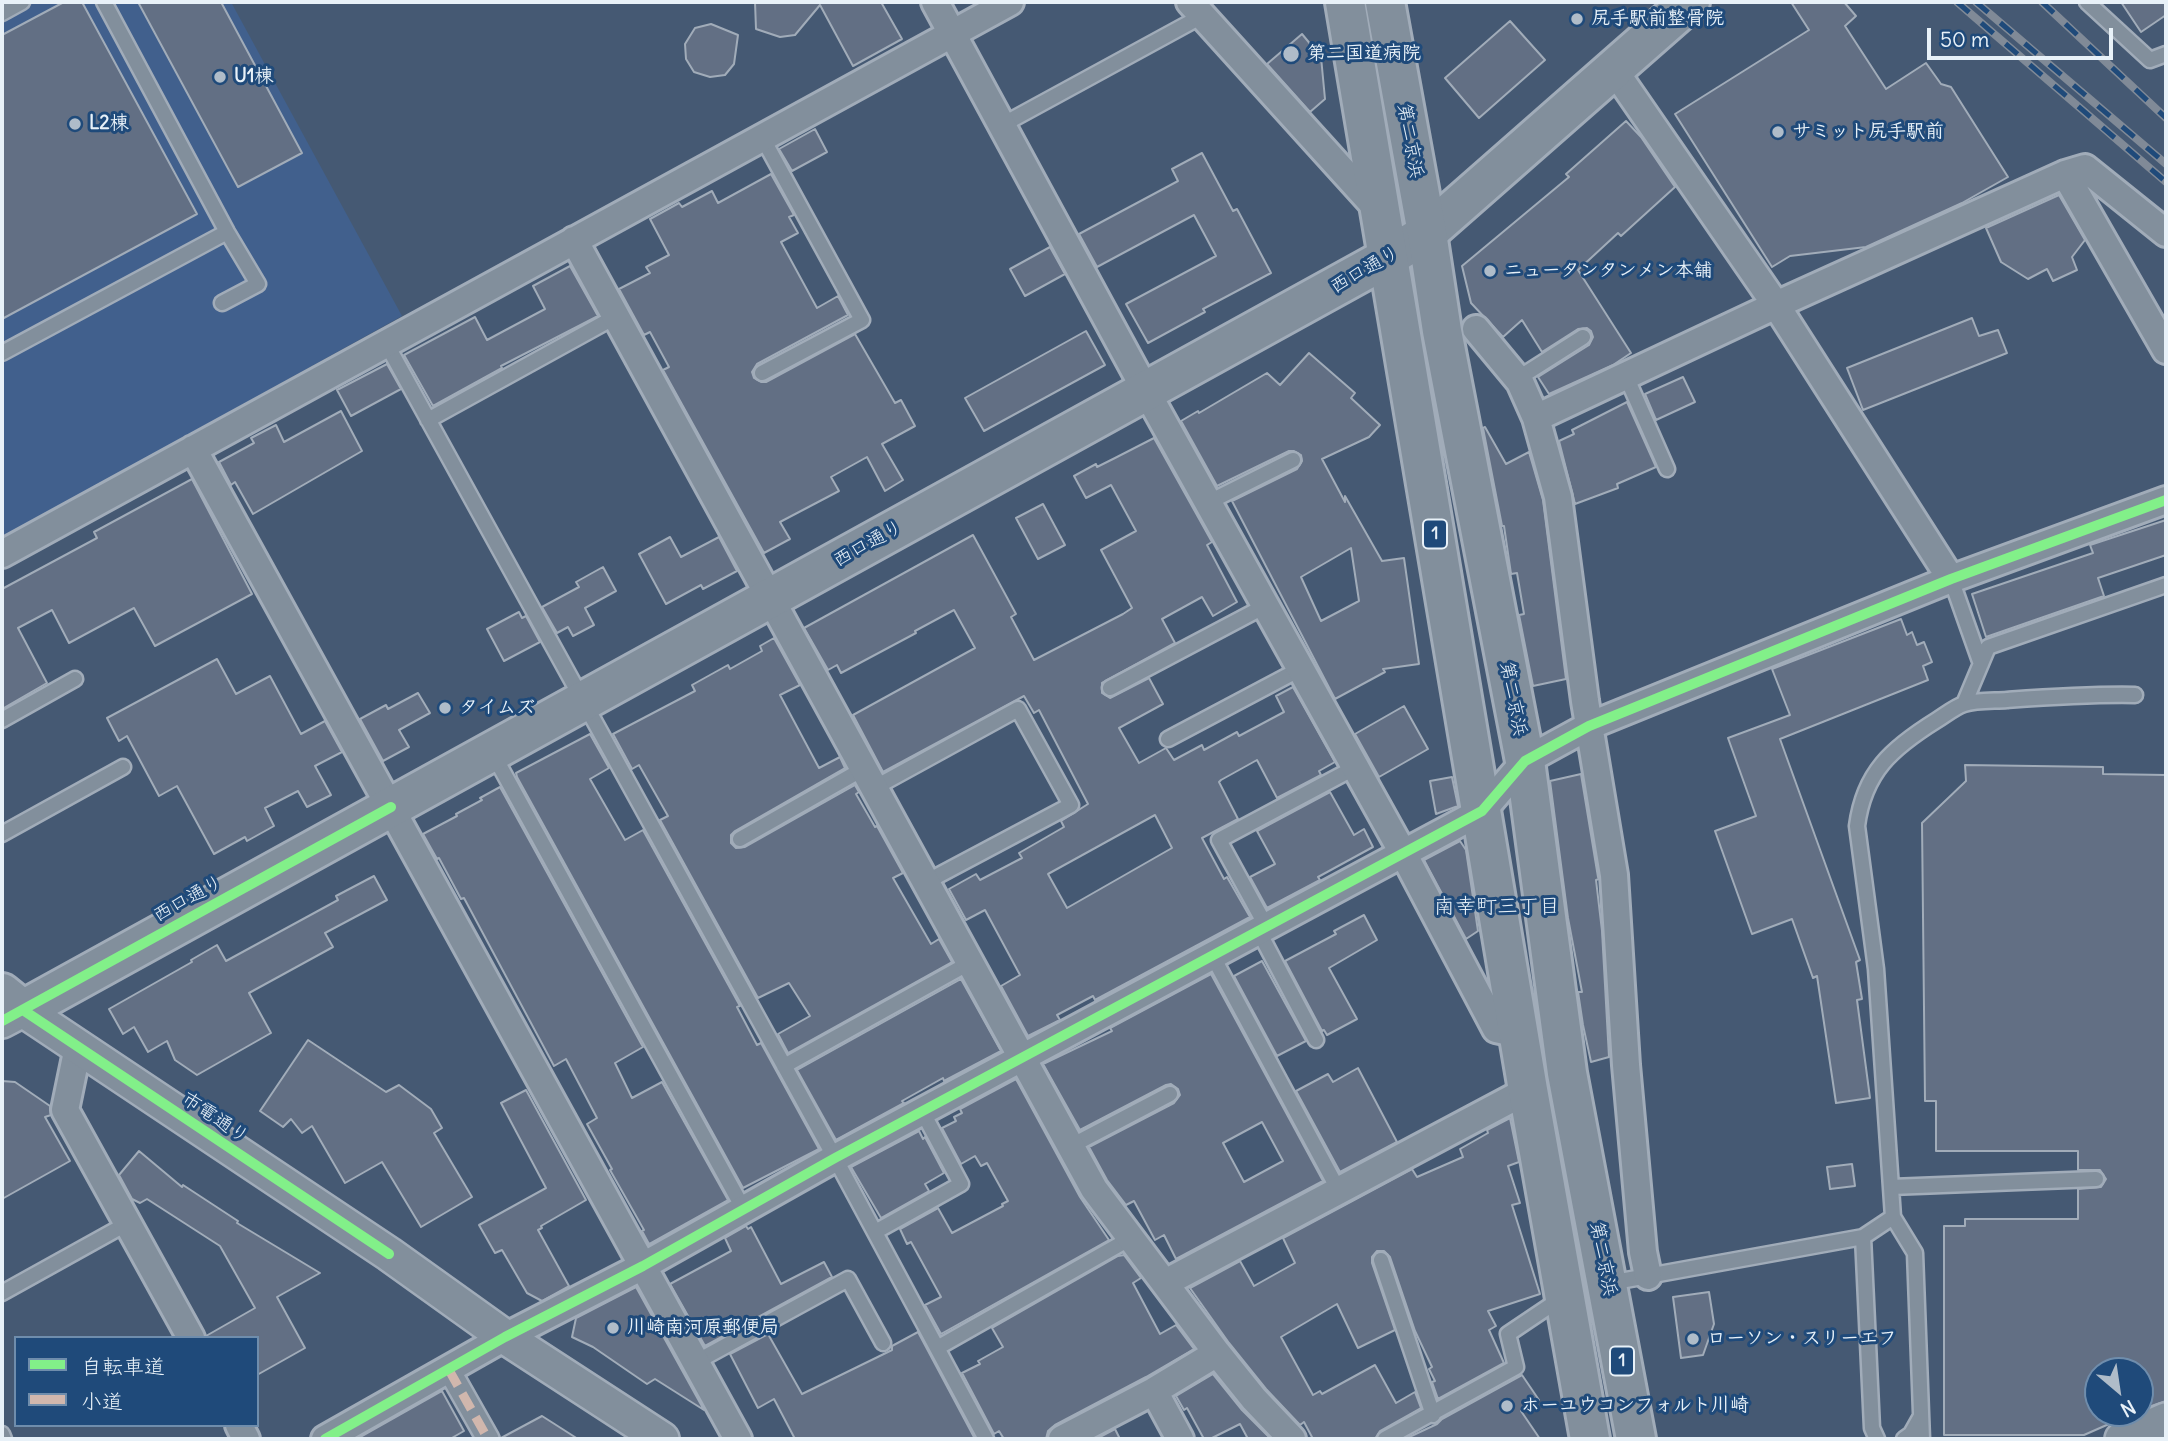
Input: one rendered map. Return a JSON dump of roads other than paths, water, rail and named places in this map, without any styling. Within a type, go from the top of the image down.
[{"type":"main road","name":"1","points":[[1345,2],[1528,1090],[1590,1439]]},
{"type":"main road","name":"第二京浜","points":[[1385,2],[1427,233],[1441,331],[1525,761],[1567,1073],[1636,1439]]},
{"type":"main road","name":"西口通り","points":[[9,1008],[391,807],[1387,258],[1427,233],[1690,2]]},
{"type":"street","points":[[934,2],[1146,391],[1404,853],[1496,1029],[1520,1034]]},
{"type":"street","points":[[2,554],[1010,2]]},
{"type":"street","points":[[1196,9],[1381,214]]},
{"type":"street","points":[[1614,70],[1776,305],[1951,579]]},
{"type":"street","points":[[1536,418],[1776,305],[2065,174],[2085,168],[2166,233]]},
{"type":"street","points":[[2065,174],[2166,350]]},
{"type":"street","points":[[574,240],[1094,1189],[1217,1353],[1254,1399],[1292,1439]]},
{"type":"street","points":[[1476,329],[1517,379],[1536,418],[1558,497],[1589,726],[1614,875],[1626,1065],[1643,1252],[1648,1276]]},
{"type":"street","points":[[193,449],[738,1439]]},
{"type":"street","points":[[325,1439],[505,1337],[643,1266],[835,1158],[1482,811],[1525,761],[1589,726],[1951,579],[2166,500]]},
{"type":"street","name":"市電通り","points":[[9,1008],[78,1047],[389,1254],[505,1337],[662,1439]]},
{"type":"street","points":[[78,1047],[65,1110],[190,1336]]},
{"type":"street","points":[[1165,1283],[1528,1090]]},
{"type":"street","points":[[1564,1297],[1607,1283]]},
{"type":"street","points":[[1062,1439],[1154,1391],[1217,1353]]},
{"type":"street","points":[[449,1370],[488,1439]]},
{"type":"street","points":[[1154,1391],[1180,1439]]},
{"type":"street","points":[[2122,1439],[2166,1420]]},
{"type":"lane","points":[[2,13],[22,2]]},
{"type":"lane","points":[[104,2],[227,232],[258,284],[222,303]]},
{"type":"lane","points":[[2087,2],[2150,60],[2166,54]]},
{"type":"lane","points":[[1002,125],[1196,9]]},
{"type":"lane","points":[[762,137],[862,320],[762,373]]},
{"type":"lane","points":[[2,353],[227,232]]},
{"type":"lane","points":[[428,420],[615,317]]},
{"type":"lane","points":[[1517,379],[1583,337]]},
{"type":"lane","points":[[386,343],[835,1158],[986,1439]]},
{"type":"lane","points":[[1626,376],[1667,469]]},
{"type":"lane","points":[[1209,502],[1293,460]]},
{"type":"lane","points":[[1951,579],[1981,664]]},
{"type":"lane","points":[[1964,704],[1988,647],[2166,585]]},
{"type":"lane","points":[[1110,688],[1267,604]]},
{"type":"lane","points":[[1168,739],[1302,668]]},
{"type":"lane","points":[[2,720],[75,679]]},
{"type":"lane","points":[[1922,1439],[1915,1253],[1893,1217],[1876,969],[1857,826],[1859,807],[1866,786],[1897,748],[1919,731],[1964,704],[2086,694],[2135,695]]},
{"type":"lane","points":[[740,839],[1018,709],[1071,805],[926,882]]},
{"type":"lane","points":[[492,751],[743,1208]]},
{"type":"lane","points":[[2,834],[122,767]]},
{"type":"lane","points":[[1316,1040],[1219,840],[1356,767]]},
{"type":"lane","points":[[1212,955],[1339,1191]]},
{"type":"lane","points":[[784,1066],[971,962]]},
{"type":"lane","points":[[1071,1146],[1170,1094]]},
{"type":"lane","points":[[875,1232],[961,1184],[922,1111]]},
{"type":"lane","points":[[1891,1187],[2096,1180]]},
{"type":"lane","points":[[1607,1283],[1863,1237],[1893,1217]]},
{"type":"lane","points":[[2,1293],[128,1223]]},
{"type":"lane","points":[[1863,1237],[1872,1428],[1877,1439]]},
{"type":"lane","points":[[937,1348],[1131,1238]]},
{"type":"lane","points":[[1381,1260],[1433,1415]]},
{"type":"lane","points":[[696,1362],[848,1279],[883,1343]]},
{"type":"lane","points":[[1385,1439],[1516,1367],[1508,1334],[1564,1297]]},
{"type":"lane","points":[[1904,1439],[1911,1434],[1921,1417]]},
{"type":"lane","points":[[2,1434],[4,1439]]},
{"type":"railway","points":[[1957,2],[2166,182]]},
{"type":"railway","points":[[1976,2],[2166,164]]},
{"type":"railway","points":[[2042,2],[2166,118]]},
{"type":"place","name":"尻手駅前整骨院","points":[[1577,19]]},
{"type":"place","name":"第二国道病院","points":[[1291,54]]},
{"type":"place","name":"U1棟","points":[[220,77]]},
{"type":"place","name":"L2棟","points":[[75,124]]},
{"type":"place","name":"サミット尻手駅前","points":[[1778,132]]},
{"type":"place","name":"ニュータンタンメン本舗","points":[[1490,271]]},
{"type":"place","name":"タイムズ","points":[[445,708]]},
{"type":"place","name":"川崎南河原郵便局","points":[[613,1328]]},
{"type":"place","name":"ローソン・スリーエフ","points":[[1693,1339]]},
{"type":"place","name":"ホーユウコンフォルト川崎","points":[[1507,1406]]},
{"type":"district","name":"南幸町三丁目","points":[[1497,907]]}]
